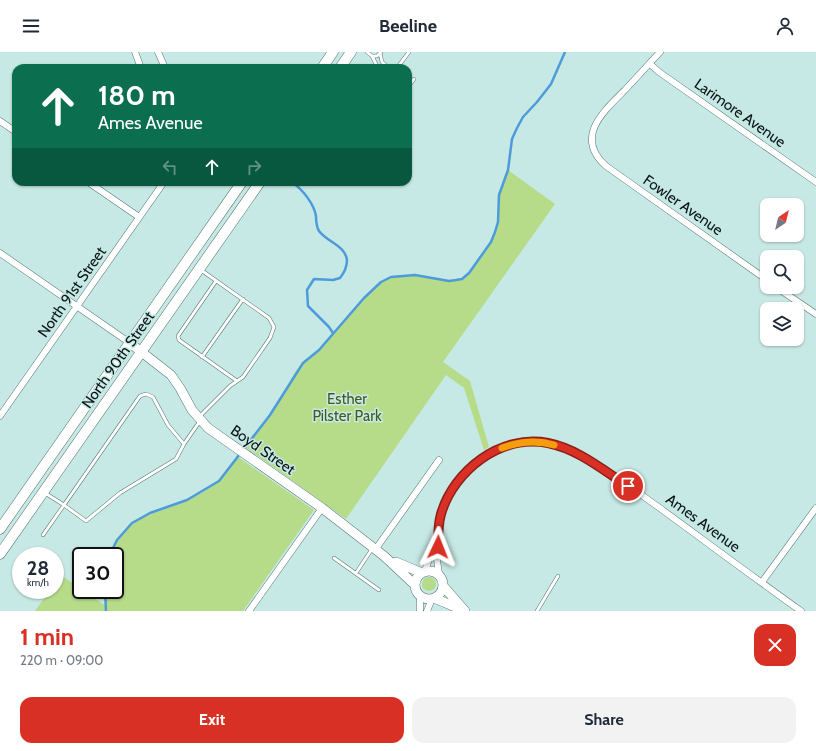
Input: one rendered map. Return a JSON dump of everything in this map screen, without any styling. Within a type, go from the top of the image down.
[{"type":"main road","points":[[325,64],[333,52]]},
{"type":"main road","points":[[343,64],[351,52]]},
{"type":"main road","name":"North 90th Street","points":[[0,529],[239,186]]},
{"type":"main road","name":"North 90th Street","points":[[0,554],[257,186]]},
{"type":"street","points":[[135,52],[140,64]]},
{"type":"street","points":[[158,52],[163,64]]},
{"type":"street","points":[[650,64],[660,52]]},
{"type":"street","name":"Fowler Avenue","points":[[650,64],[598,118],[593,131],[593,145],[597,156],[606,166],[760,275]]},
{"type":"street","name":"Larimore Avenue","points":[[650,64],[659,72],[816,182]]},
{"type":"street","points":[[0,121],[12,129]]},
{"type":"street","points":[[94,186],[139,218]]},
{"type":"street","name":"North 91st Street","points":[[0,416],[2,408],[78,307],[161,186]]},
{"type":"street","points":[[0,253],[130,343]]},
{"type":"street","points":[[786,294],[816,314]]},
{"type":"street","name":"Boyd Street","points":[[130,343],[171,375],[199,419],[220,436],[322,508],[384,556],[415,585],[420,596]]},
{"type":"street","name":"Ames Avenue","points":[[438,532],[441,514],[453,489],[469,467],[490,453],[517,443],[538,442],[562,447],[587,459],[628,486],[802,611]]},
{"type":"street","points":[[374,549],[439,460]]},
{"type":"street","points":[[249,611],[322,508]]},
{"type":"street","points":[[762,582],[816,508]]},
{"type":"street","points":[[415,585],[417,576],[423,572],[438,532]]},
{"type":"street","points":[[438,532],[439,574],[442,577],[444,587],[465,611]]},
{"type":"street","name":"Boyd Street","points":[[384,556],[423,572],[435,571],[439,574]]},
{"type":"street","points":[[420,611],[420,596],[426,599],[433,598],[440,595],[444,587]]},
{"type":"street","points":[[427,611],[433,598]]},
{"type":"street","points":[[433,598],[465,611]]},
{"type":"lane","points":[[367,52],[372,56],[376,64]]},
{"type":"lane","points":[[372,56],[377,56],[380,52]]},
{"type":"lane","points":[[380,52],[382,62],[384,64]]},
{"type":"lane","points":[[400,64],[409,52]]},
{"type":"lane","points":[[43,492],[86,521],[120,493],[176,459],[199,419],[237,381],[243,377],[265,345],[274,327],[269,318],[200,269]]},
{"type":"lane","points":[[216,281],[178,336],[179,340],[237,381]]},
{"type":"lane","points":[[202,357],[242,299]]},
{"type":"lane","points":[[43,535],[140,396],[146,394],[153,397],[168,426],[184,444]]},
{"type":"lane","points":[[356,573],[374,549]]},
{"type":"lane","points":[[334,558],[380,590]]},
{"type":"lane","points":[[537,611],[558,576]]},
{"type":"green space","name":"Esther Pilster Park","points":[[508,170],[555,204],[443,362],[470,381],[489,447],[484,450],[464,388],[446,375],[346,519],[245,447],[280,401],[295,372],[303,363],[319,350],[364,298],[381,282],[391,277],[415,275],[449,281],[462,279],[469,273],[491,242],[495,232],[498,222],[499,195]]},
{"type":"green space","points":[[238,457],[314,510],[243,611],[35,611],[44,599],[64,599],[64,577],[72,583],[72,599],[96,599],[106,606],[106,599],[124,599],[124,547],[113,547],[123,532],[141,519],[188,500],[203,492],[222,477]]},
{"type":"green space","points":[[426,577],[432,577],[436,581],[436,587],[432,591],[426,591],[422,587],[422,581]]},
{"type":"waterway","points":[[114,547],[117,540],[132,523],[150,513],[187,500],[219,481],[270,415],[303,363],[319,350],[364,298],[381,282],[391,277],[415,275],[449,281],[462,279],[469,273],[491,242],[495,232],[498,222],[499,195],[508,170],[512,139],[523,117],[551,84],[565,52]]},
{"type":"waterway","points":[[297,186],[304,193],[315,211],[319,231],[322,235],[339,247],[346,255],[347,260],[345,270],[340,278],[333,280],[314,279],[307,290],[308,306],[333,333]]},
{"type":"waterway","points":[[105,599],[106,611]]},
{"type":"slow traffic","points":[[502,448],[517,443],[538,442],[554,445]]},
{"type":"route","points":[[438,547],[438,525],[441,514],[449,495],[461,476],[469,467],[490,453],[517,443],[538,442],[562,447],[587,459],[628,486]]}]
